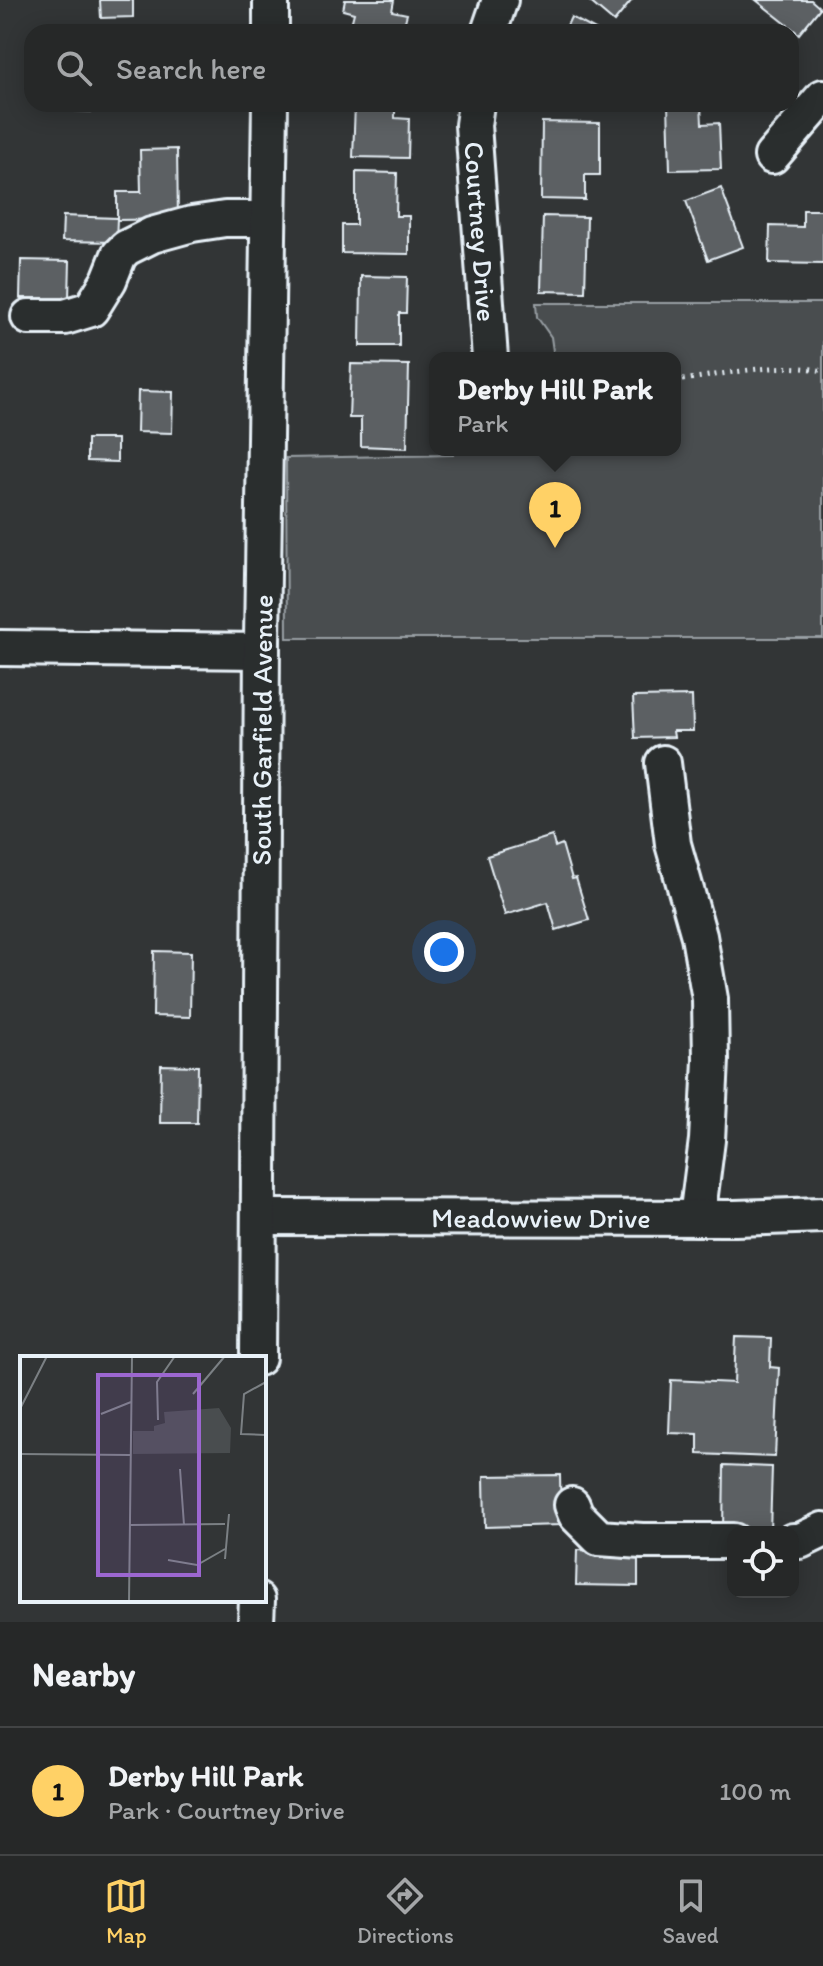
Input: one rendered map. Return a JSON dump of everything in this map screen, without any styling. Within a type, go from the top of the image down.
[{"type":"street","points":[[271,0],[271,24]]},
{"type":"street","points":[[492,24],[500,0]]},
{"type":"street","points":[[772,156],[823,97]]},
{"type":"street","name":"South Garfield Avenue","points":[[258,1356],[262,651],[270,112]]},
{"type":"street","name":"Courtney Drive","points":[[475,112],[473,125],[490,352]]},
{"type":"street","points":[[29,317],[65,317],[91,309],[109,280],[119,255],[152,235],[225,219],[268,219]]},
{"type":"street","points":[[0,648],[262,651]]},
{"type":"street","points":[[663,763],[673,844],[699,936],[710,999],[708,1124],[697,1218]]},
{"type":"street","name":"Meadowview Drive","points":[[259,1217],[697,1218],[823,1215]]},
{"type":"street","points":[[572,1505],[576,1515],[599,1538],[727,1541]]},
{"type":"street","points":[[799,1541],[823,1530]]},
{"type":"street","points":[[256,1622],[257,1602]]},
{"type":"path","points":[[681,380],[742,371],[807,368],[822,371]]},
{"type":"shaded area","points":[[536,303],[823,303],[823,638],[287,638],[286,458],[681,456],[681,352],[553,352],[551,337],[537,317]]},
{"type":"building","points":[[100,0],[133,0],[133,17],[101,18]]},
{"type":"building","points":[[345,0],[394,0],[392,11],[407,14],[404,24],[351,24],[354,13],[343,10]]},
{"type":"building","points":[[588,0],[632,0],[614,22]]},
{"type":"building","points":[[756,0],[811,0],[820,8],[799,34],[799,24],[786,24]]},
{"type":"building","points":[[571,17],[584,24],[568,24]]},
{"type":"building","points":[[355,112],[395,112],[395,118],[409,119],[408,158],[353,157]]},
{"type":"building","points":[[668,112],[701,112],[702,124],[719,123],[721,169],[670,170]]},
{"type":"building","points":[[542,122],[600,123],[600,175],[585,175],[585,200],[541,199]]},
{"type":"building","points":[[177,149],[178,219],[117,220],[117,192],[141,192],[140,150]]},
{"type":"building","points":[[356,172],[397,173],[396,216],[409,216],[409,254],[342,253],[342,225],[356,225]]},
{"type":"building","points":[[721,188],[743,247],[708,260],[686,201]]},
{"type":"building","points":[[803,210],[823,210],[823,264],[769,263],[770,226],[803,227]]},
{"type":"building","points":[[63,216],[117,218],[116,242],[62,241]]},
{"type":"building","points":[[543,216],[587,217],[585,292],[541,291]]},
{"type":"building","points":[[21,260],[70,261],[69,298],[20,298]]},
{"type":"building","points":[[361,276],[407,277],[406,313],[399,313],[399,346],[360,346]]},
{"type":"building","points":[[351,364],[409,365],[407,448],[361,446],[361,418],[349,418]]},
{"type":"building","points":[[138,391],[173,392],[172,433],[137,432]]},
{"type":"building","points":[[87,439],[117,439],[117,462],[87,461]]},
{"type":"building","points":[[692,696],[693,731],[673,731],[674,737],[635,738],[633,697]]},
{"type":"building","points":[[552,836],[555,847],[562,844],[589,920],[556,930],[548,902],[505,915],[487,856]]},
{"type":"building","points":[[154,951],[191,952],[190,1017],[153,1016]]},
{"type":"building","points":[[161,1065],[198,1066],[197,1123],[160,1123]]},
{"type":"building","points":[[736,1337],[771,1338],[770,1367],[779,1368],[775,1457],[698,1454],[698,1434],[669,1433],[671,1380],[734,1383]]},
{"type":"building","points":[[724,1465],[772,1467],[770,1526],[727,1526],[727,1531],[723,1531]]},
{"type":"building","points":[[560,1475],[561,1525],[485,1527],[484,1476]]},
{"type":"building","points":[[577,1550],[638,1551],[638,1586],[576,1585]]},
{"type":"place","name":"Derby Hill Park","points":[[555,548]]}]
